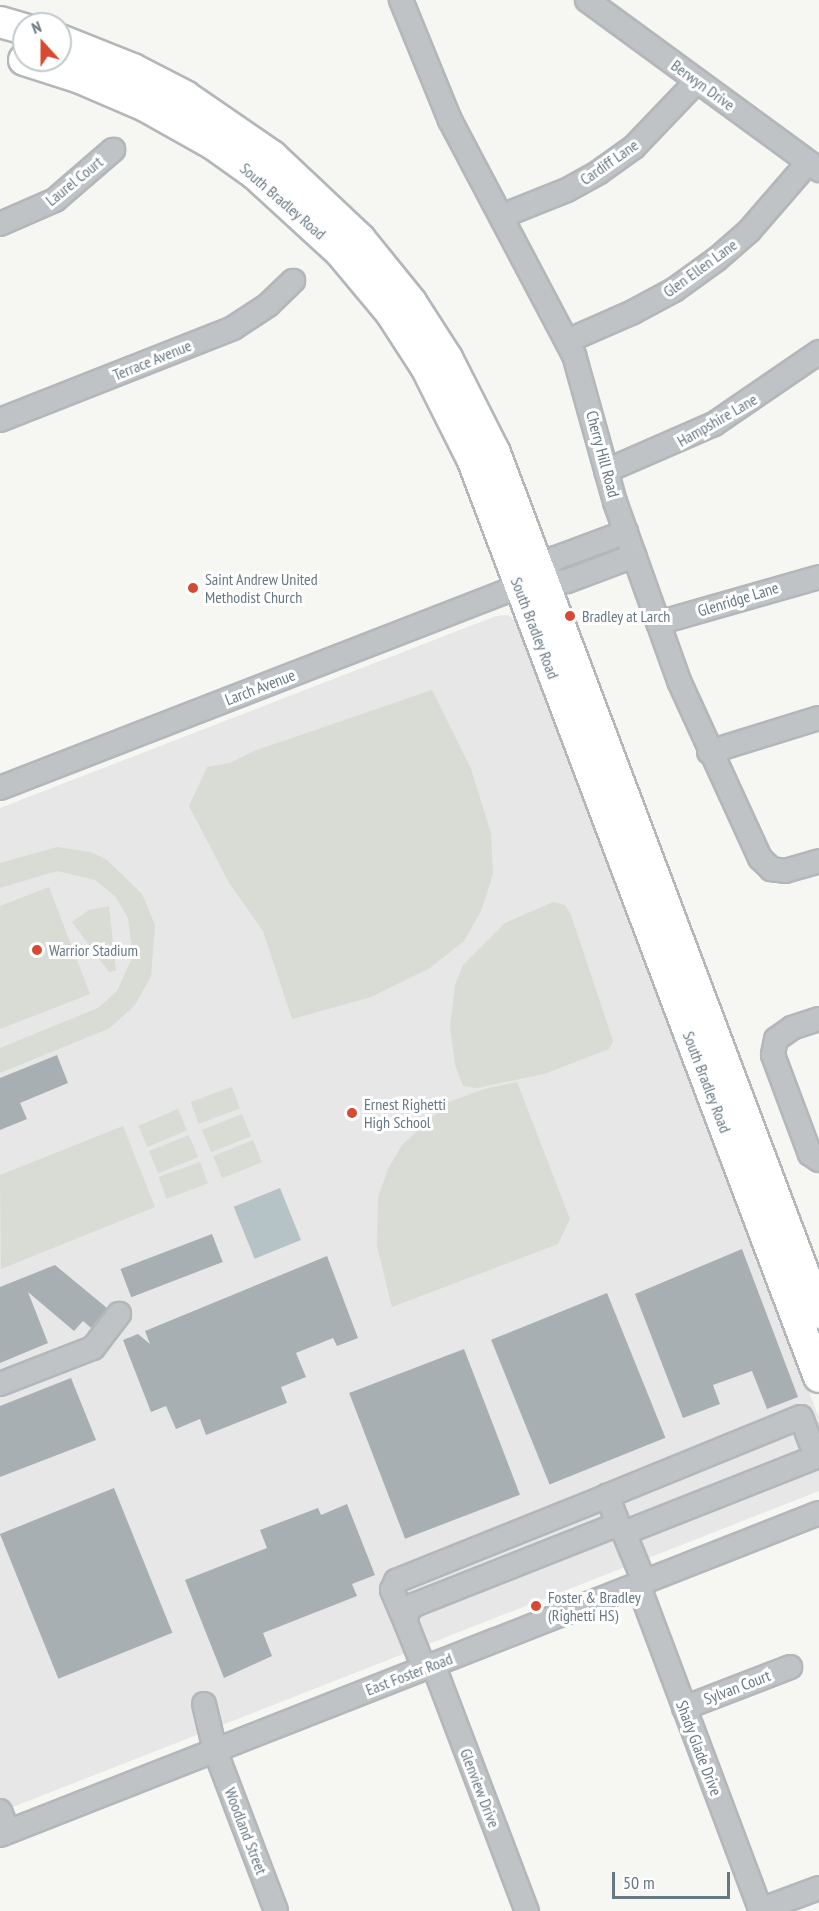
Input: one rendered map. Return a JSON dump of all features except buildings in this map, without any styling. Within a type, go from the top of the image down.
[{"type":"main road","name":"South Bradley Road","points":[[72,45],[133,69],[216,115],[293,175],[360,239],[431,330],[464,387],[495,453],[534,581],[819,1377]]},
{"type":"main road","name":"South Bradley Road","points":[[58,72],[116,92],[190,130],[262,179],[340,252],[391,313],[444,399],[534,581],[811,1267],[819,1312]]},
{"type":"street","name":"Cherry Hill Road","points":[[401,0],[433,86],[567,340],[584,383],[606,471],[634,556],[708,752],[760,858],[771,869],[785,871],[819,861]]},
{"type":"street","name":"Berwyn Drive","points":[[587,0],[813,167]]},
{"type":"street","name":"Cardiff Lane","points":[[502,216],[567,190],[599,172],[634,147],[697,81]]},
{"type":"street","name":"Laurel Court","points":[[0,224],[55,200],[113,150]]},
{"type":"street","name":"Glen Ellen Lane","points":[[567,340],[643,307],[717,259],[813,167]]},
{"type":"street","name":"Terrace Avenue","points":[[0,420],[232,328],[268,305],[293,281]]},
{"type":"street","name":"Hampshire Lane","points":[[606,471],[714,424],[819,352]]},
{"type":"street","points":[[534,581],[556,558],[626,532]]},
{"type":"street","points":[[534,581],[567,581],[634,556]]},
{"type":"street","name":"Glenridge Lane","points":[[658,623],[819,577]]},
{"type":"street","name":"Larch Avenue","points":[[0,788],[534,581]]},
{"type":"street","points":[[708,752],[819,718]]},
{"type":"street","points":[[819,1019],[792,1028],[776,1039],[773,1055],[810,1154],[819,1160]]},
{"type":"street","points":[[0,1383],[93,1348],[119,1314]]},
{"type":"street","name":"Glenview Drive","points":[[527,1911],[428,1666],[392,1590],[396,1581],[801,1418],[816,1457],[622,1531]]},
{"type":"street","name":"Shady Glade Drive","points":[[607,1496],[622,1531],[684,1708],[761,1911]]},
{"type":"street","name":"East Foster Road","points":[[3,1826],[215,1750],[819,1513]]},
{"type":"street","points":[[406,1623],[407,1612],[414,1605],[611,1527],[622,1531]]},
{"type":"street","name":"Sylvan Court","points":[[684,1708],[790,1667]]},
{"type":"street","name":"Woodland Street","points":[[204,1704],[215,1750],[276,1911]]},
{"type":"street","points":[[761,1911],[819,1888]]},
{"type":"shaded area","name":"Ernest Righetti High School","points":[[508,615],[517,622],[819,1418],[819,1491],[0,1812],[0,808],[496,616]]},
{"type":"shaded area","points":[[432,690],[471,769],[491,833],[493,874],[481,911],[464,941],[430,968],[371,997],[292,1019],[263,931],[229,883],[189,806],[207,767],[230,763],[254,751]]},
{"type":"shaded area","points":[[57,847],[90,852],[106,859],[142,894],[155,925],[151,976],[135,1005],[110,1028],[0,1073],[0,1048],[98,1008],[117,991],[133,956],[128,918],[115,896],[95,880],[57,871],[0,888],[0,863]]},
{"type":"shaded area","name":"Warrior Stadium","points":[[49,887],[90,994],[0,1029],[0,906]]},
{"type":"shaded area","points":[[553,902],[565,905],[571,915],[613,1041],[609,1049],[544,1074],[477,1088],[463,1086],[455,1065],[450,1027],[455,985],[463,965],[505,923]]},
{"type":"shaded area","points":[[109,906],[116,970],[109,972],[72,922],[89,910]]},
{"type":"shaded area","points":[[517,1082],[570,1219],[558,1244],[392,1307],[377,1246],[378,1197],[388,1169],[402,1145],[449,1102],[484,1089]]},
{"type":"shaded area","points":[[232,1087],[240,1109],[199,1124],[191,1102]]},
{"type":"shaded area","points":[[178,1109],[187,1130],[147,1147],[138,1126]]},
{"type":"shaded area","points":[[242,1114],[251,1136],[211,1152],[202,1130]]},
{"type":"shaded area","points":[[123,1126],[155,1207],[1,1269],[0,1175]]},
{"type":"shaded area","points":[[189,1135],[198,1157],[158,1173],[149,1151]]},
{"type":"shaded area","points":[[253,1140],[262,1162],[222,1178],[213,1156]]},
{"type":"shaded area","points":[[200,1162],[208,1184],[167,1199],[159,1177]]},
{"type":"shaded area","points":[[280,1188],[301,1240],[255,1259],[234,1207]]},
{"type":"place","name":"Saint Andrew United Methodist Church","points":[[193,588]]},
{"type":"place","name":"Bradley at Larch","points":[[570,616]]},
{"type":"place","name":"Warrior Stadium","points":[[37,950]]},
{"type":"place","name":"Ernest Righetti High School","points":[[352,1113]]},
{"type":"place","name":"Foster & Bradley (Righetti HS)","points":[[536,1606]]}]
